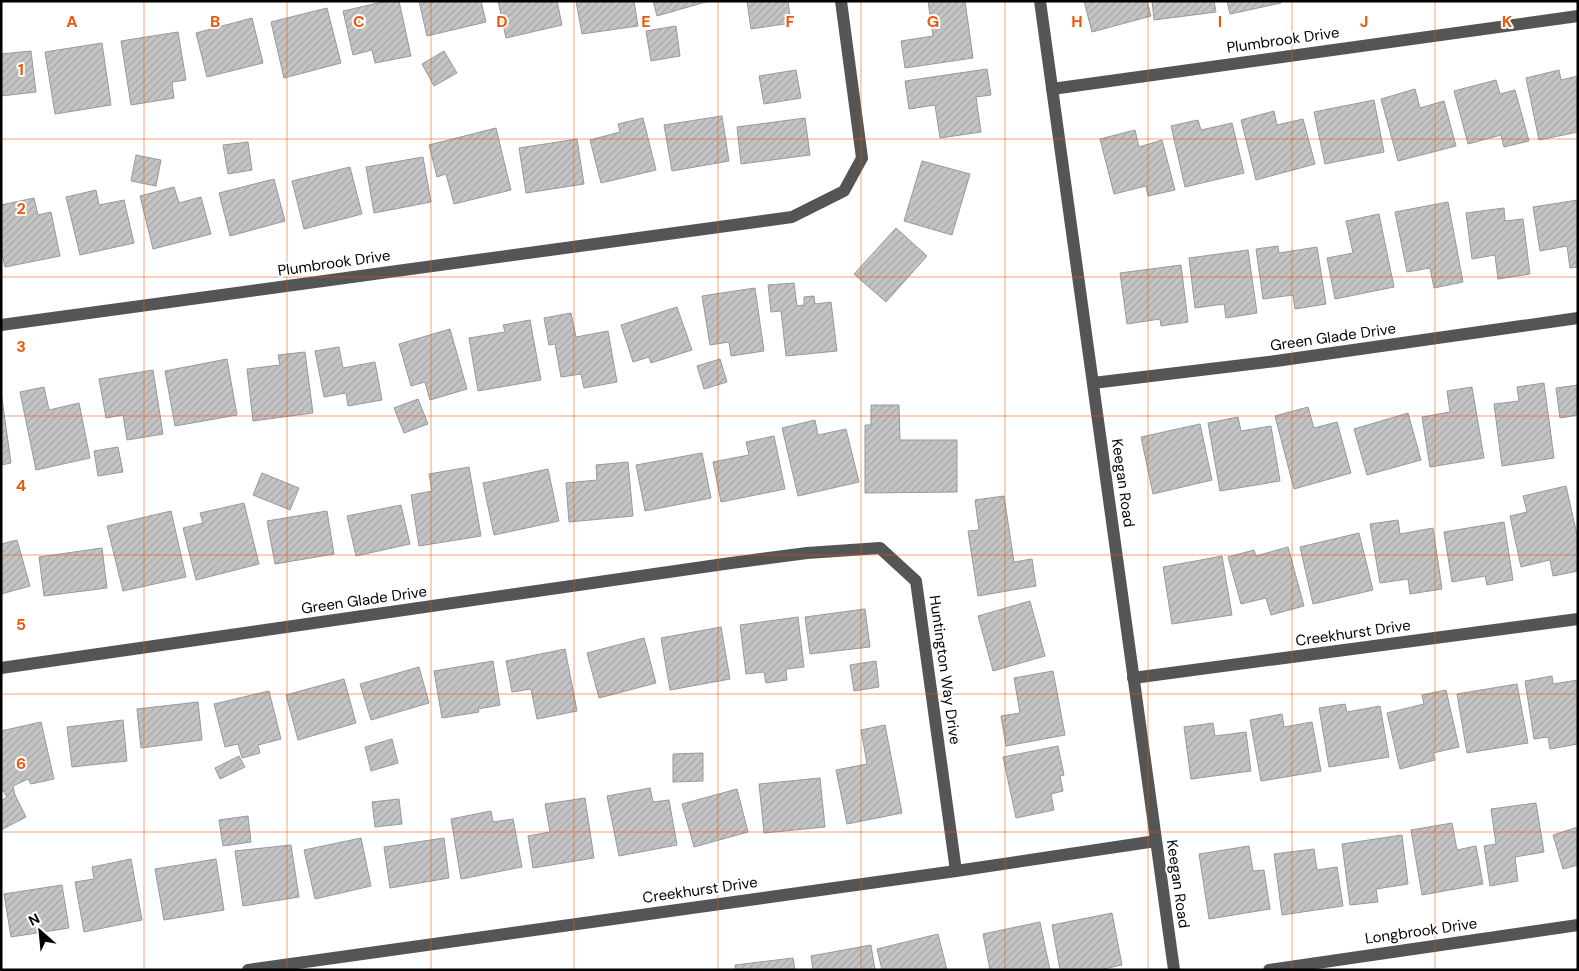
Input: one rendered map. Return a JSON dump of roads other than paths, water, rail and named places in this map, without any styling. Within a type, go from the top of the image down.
[{"type":"street","name":"Plumbrook Drive","points":[[1,325],[792,217],[844,190],[862,158],[841,1]]},
{"type":"street","name":"Keegan Road","points":[[1040,1],[1174,970]]},
{"type":"street","name":"Plumbrook Drive","points":[[1052,89],[1578,16]]},
{"type":"street","name":"Green Glade Drive","points":[[1093,383],[1276,361],[1578,318]]},
{"type":"street","name":"Huntington Way Drive","points":[[731,563],[806,553],[880,548],[916,581],[956,871]]},
{"type":"street","name":"Green Glade Drive","points":[[1,668],[731,563]]},
{"type":"street","name":"Creekhurst Drive","points":[[1133,678],[1578,619]]},
{"type":"street","name":"Creekhurst Drive","points":[[248,970],[956,871],[1156,841]]},
{"type":"street","name":"Longbrook Drive","points":[[1269,970],[1578,925]]}]
